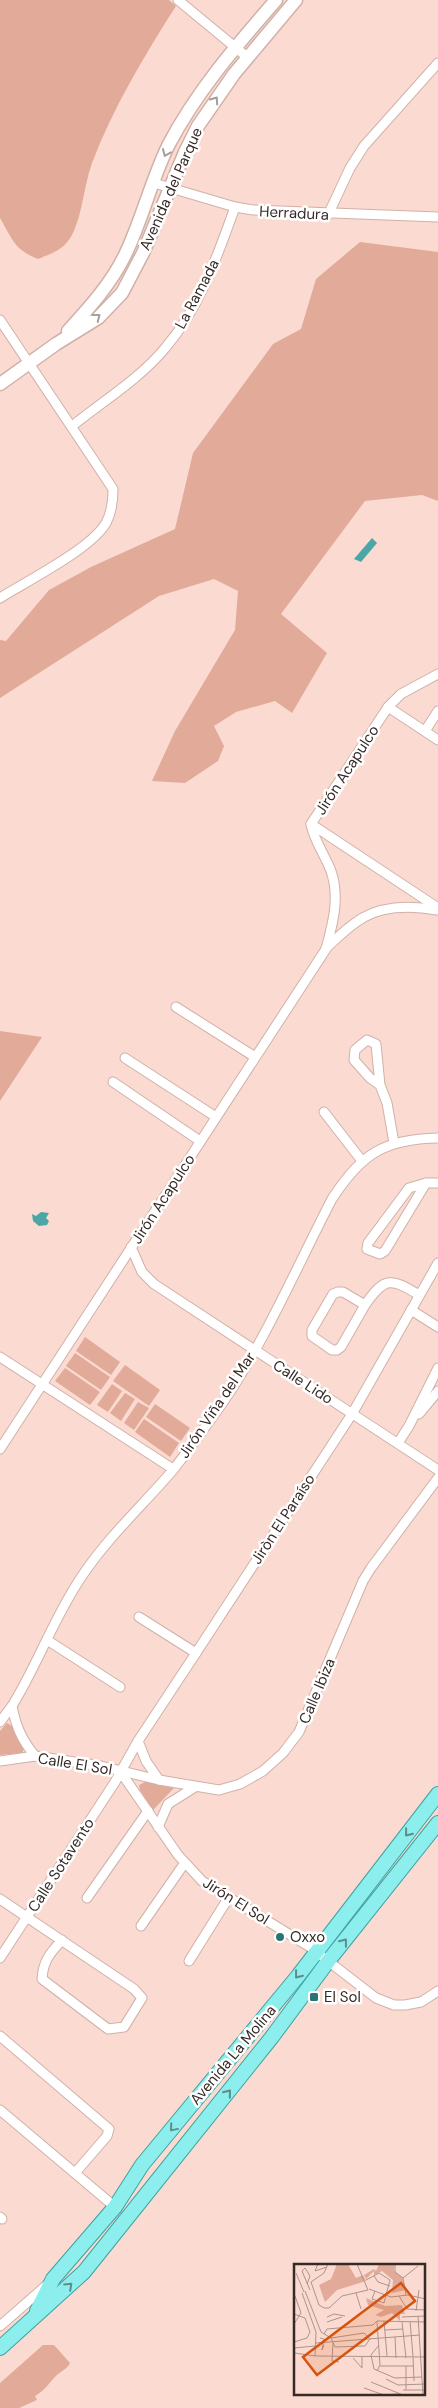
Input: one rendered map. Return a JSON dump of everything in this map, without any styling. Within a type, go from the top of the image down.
[{"type":"main road","name":"Avenida La Molina","points":[[34,2319],[53,2279],[115,2208],[142,2165],[317,1951],[438,1794]]},
{"type":"main road","name":"Avenida La Molina","points":[[0,2348],[84,2272],[272,2037],[329,1960],[438,1823]]},
{"type":"street","points":[[178,0],[247,57]]},
{"type":"street","name":"Avenida del Parque","points":[[56,344],[85,313],[108,283],[124,257],[167,148],[183,118],[235,47],[276,0]]},
{"type":"street","name":"Avenida del Parque","points":[[0,384],[56,344],[98,318],[122,293],[143,254],[198,126],[247,57],[296,0]]},
{"type":"street","points":[[328,215],[350,168],[364,146],[438,63]]},
{"type":"street","name":"Herradura","points":[[154,183],[235,207],[264,212],[438,217]]},
{"type":"street","name":"La Ramada","points":[[72,426],[146,367],[165,349],[180,329],[194,306],[215,263],[235,207]]},
{"type":"street","points":[[0,320],[113,490],[113,505],[106,523],[92,541],[0,598]]},
{"type":"street","name":"Jirón Acapulco","points":[[326,949],[334,920],[335,896],[331,872],[313,834],[311,824],[388,708],[401,694],[438,674]]},
{"type":"street","points":[[388,708],[438,740]]},
{"type":"street","points":[[425,731],[438,711]]},
{"type":"street","points":[[311,824],[438,909]]},
{"type":"street","name":"Jirón Acapulco","points":[[0,1449],[326,949],[356,921],[381,911],[413,906],[438,909]]},
{"type":"street","points":[[176,1007],[255,1057]]},
{"type":"street","points":[[380,1085],[370,1078],[354,1060],[355,1050],[367,1040],[376,1044],[380,1085],[387,1103],[394,1143]]},
{"type":"street","points":[[125,1058],[216,1117]]},
{"type":"street","points":[[113,1082],[200,1140]]},
{"type":"street","points":[[324,1112],[362,1160]]},
{"type":"street","name":"Jirón Viña del Mar","points":[[0,1722],[28,1681],[47,1640],[81,1576],[173,1469],[227,1397],[254,1350],[332,1199],[345,1179],[362,1160],[394,1143],[438,1138]]},
{"type":"street","points":[[426,1182],[385,1251],[380,1254],[368,1249],[368,1243],[409,1188],[426,1182],[438,1183]]},
{"type":"street","name":"Calle Lido","points":[[132,1247],[140,1269],[149,1280],[438,1470]]},
{"type":"street","name":"Jiròn El Paraíso","points":[[120,1772],[138,1741],[352,1414],[438,1263]]},
{"type":"street","points":[[365,1305],[343,1292],[334,1294],[312,1330],[312,1336],[332,1350],[337,1350],[374,1292],[389,1282],[399,1282],[419,1295]]},
{"type":"street","points":[[411,1310],[438,1327]]},
{"type":"street","points":[[0,1357],[173,1469]]},
{"type":"street","points":[[398,1444],[438,1368]]},
{"type":"street","points":[[409,1426],[438,1391]]},
{"type":"street","name":"Calle Ibiza","points":[[120,1772],[219,1790],[240,1784],[264,1771],[283,1753],[299,1732],[370,1568],[438,1478]]},
{"type":"street","points":[[139,1617],[196,1652]]},
{"type":"street","points":[[47,1640],[120,1687]]},
{"type":"street","points":[[12,1706],[15,1724],[23,1741],[35,1756]]},
{"type":"street","points":[[138,1741],[146,1761],[159,1780]]},
{"type":"street","name":"Calle El Sol","points":[[0,1761],[35,1756],[120,1772]]},
{"type":"street","name":"Jirón El Sol","points":[[120,1772],[184,1864],[202,1881],[317,1951],[376,1998],[394,2005],[421,2002],[438,1991]]},
{"type":"street","name":"Calle Sotavento","points":[[0,1958],[120,1772]]},
{"type":"street","points":[[158,1827],[168,1804],[195,1787]]},
{"type":"street","points":[[87,1898],[148,1811]]},
{"type":"street","points":[[141,1926],[184,1864]]},
{"type":"street","points":[[189,1961],[229,1897]]},
{"type":"street","points":[[0,1899],[27,1916],[134,1989],[142,1998],[124,2027],[108,2029],[42,1979],[43,1965],[49,1954],[62,1940]]},
{"type":"street","points":[[0,2036],[109,2129],[109,2134],[75,2173]]},
{"type":"street","points":[[0,2110],[115,2208]]},
{"type":"street","points":[[0,2326],[53,2279]]},
{"type":"shaded area","points":[[0,0],[169,0],[176,6],[141,63],[109,122],[92,163],[79,216],[70,239],[54,252],[38,259],[24,252],[14,243],[0,218]]},
{"type":"shaded area","points":[[360,242],[438,252],[438,501],[422,495],[365,501],[281,614],[327,653],[292,713],[275,701],[236,712],[214,726],[224,746],[218,761],[185,783],[152,781],[175,731],[235,630],[238,591],[214,579],[159,596],[0,698],[0,640],[6,641],[49,590],[91,567],[175,529],[193,453],[273,344],[301,329],[316,279]]},
{"type":"shaded area","points":[[0,1031],[42,1037],[0,1101]]},
{"type":"shaded area","points":[[85,1337],[120,1362],[111,1375],[76,1351]]},
{"type":"shaded area","points":[[75,1353],[110,1377],[101,1390],[66,1366]]},
{"type":"shaded area","points":[[125,1365],[160,1390],[149,1406],[113,1381]]},
{"type":"shaded area","points":[[65,1368],[100,1392],[90,1405],[55,1381]]},
{"type":"shaded area","points":[[112,1384],[122,1391],[108,1412],[97,1405]]},
{"type":"shaded area","points":[[125,1393],[135,1399],[121,1421],[110,1413]]},
{"type":"shaded area","points":[[138,1402],[149,1408],[134,1430],[124,1423]]},
{"type":"shaded area","points":[[155,1404],[190,1428],[181,1441],[146,1417]]},
{"type":"shaded area","points":[[144,1419],[179,1443],[170,1457],[135,1432]]},
{"type":"shaded area","points":[[7,1723],[12,1726],[25,1747],[22,1753],[0,1755],[0,1731]]},
{"type":"shaded area","points":[[147,1781],[174,1788],[153,1810],[140,1790],[139,1785]]},
{"type":"shaded area","points":[[43,2345],[54,2345],[70,2363],[69,2365],[35,2396],[37,2400],[19,2408],[0,2408],[0,2383]]},
{"type":"water","points":[[372,538],[377,543],[361,562],[354,559]]},
{"type":"water","points":[[41,1212],[49,1213],[46,1218],[49,1221],[47,1225],[39,1226],[33,1221],[32,1214],[36,1216]]},
{"type":"place","name":"Oxxo","points":[[280,1937]]},
{"type":"place","name":"El Sol","points":[[314,1997]]}]
